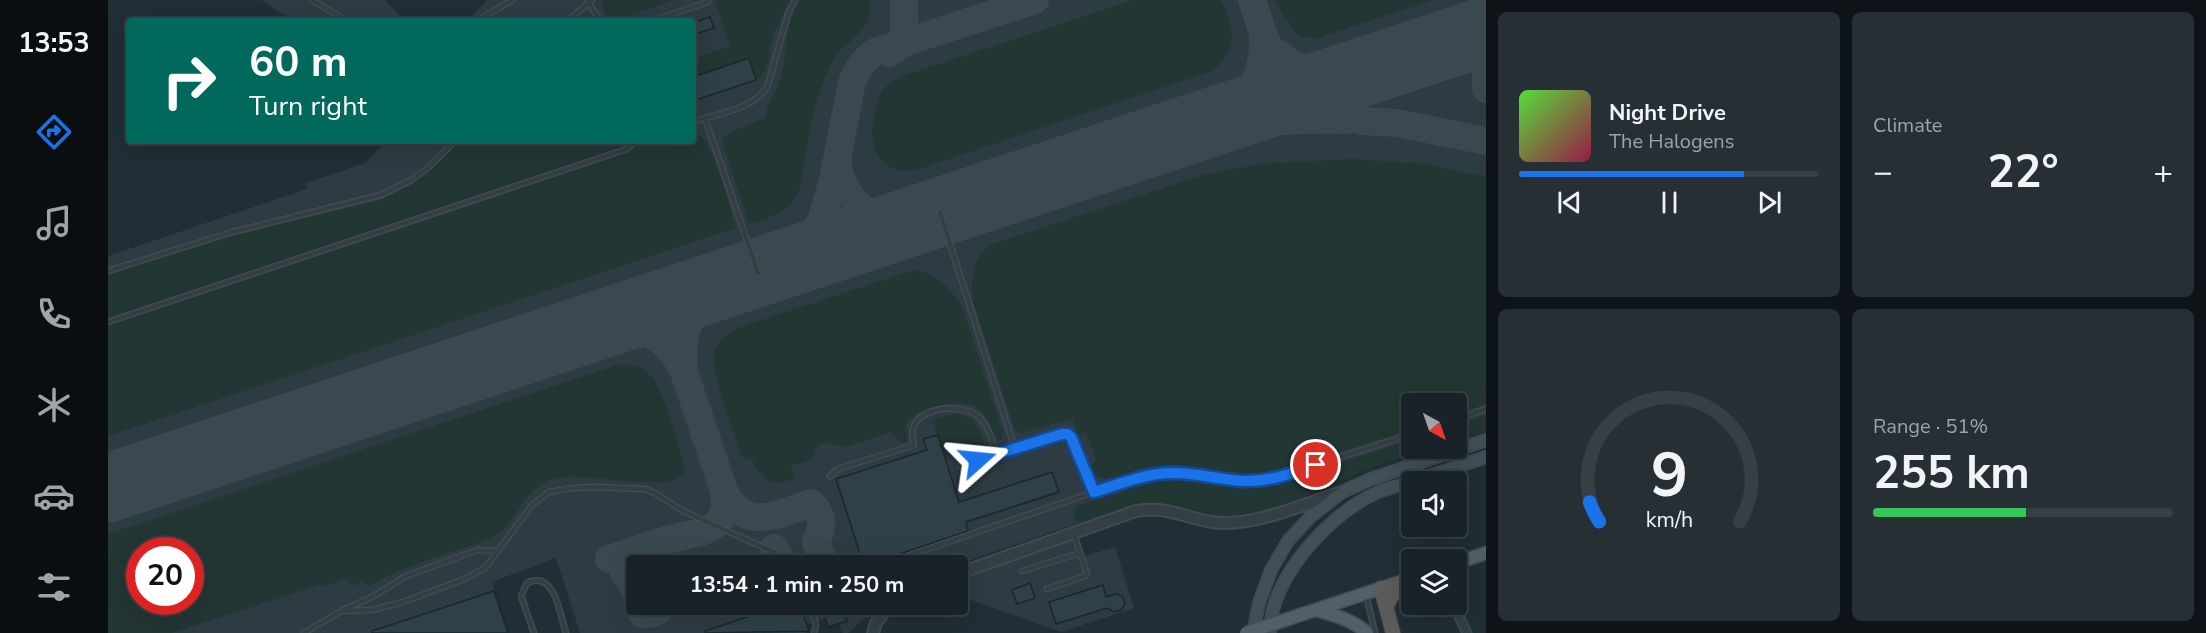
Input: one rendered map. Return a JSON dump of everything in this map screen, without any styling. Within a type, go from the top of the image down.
[{"type":"highway","points":[[1386,607],[1394,592],[1401,586]]},
{"type":"highway","points":[[1381,588],[1393,633]]},
{"type":"main road","points":[[1253,633],[1259,603],[1267,581],[1288,541],[1310,517],[1342,492],[1371,479],[1486,440]]},
{"type":"main road","points":[[1445,471],[1486,457]]},
{"type":"main road","points":[[1270,633],[1273,609],[1285,581],[1303,553],[1324,530],[1354,506],[1376,494],[1401,486]]},
{"type":"main road","points":[[1467,560],[1486,554]]},
{"type":"main road","points":[[1246,633],[1401,581]]},
{"type":"main road","points":[[1309,612],[1341,617],[1367,633]]},
{"type":"street","points":[[968,570],[1136,511],[1154,508],[1213,522],[1258,519],[1342,492]]},
{"type":"street","points":[[873,633],[876,622],[881,615]]},
{"type":"street","points":[[1458,615],[1467,633]]},
{"type":"lane","points":[[312,0],[341,18]]},
{"type":"lane","points":[[481,18],[513,0]]},
{"type":"lane","points":[[660,18],[708,2],[708,0]]},
{"type":"lane","points":[[696,121],[754,102],[763,95],[768,85],[788,14],[795,0]]},
{"type":"lane","points":[[570,18],[589,1],[597,18]]},
{"type":"lane","points":[[705,118],[758,273]]},
{"type":"lane","points":[[108,271],[229,233],[381,195],[411,180],[428,168],[452,144]]},
{"type":"lane","points":[[108,322],[627,149],[633,144]]},
{"type":"lane","points":[[940,212],[1015,449]]},
{"type":"lane","points":[[830,476],[838,469],[914,445],[913,428],[918,420],[927,414],[950,408],[959,407],[977,416],[984,423],[997,455]]},
{"type":"lane","points":[[1467,415],[1486,409]]},
{"type":"lane","points":[[960,466],[1067,434],[1071,437],[1094,492]]},
{"type":"lane","points":[[910,555],[1139,478],[1184,473],[1244,481],[1278,477],[1401,438]]},
{"type":"lane","points":[[341,611],[372,610],[403,602],[467,578],[486,567],[531,505],[549,492],[573,488],[606,487],[645,489],[655,492],[683,511],[781,555]]},
{"type":"lane","points":[[1047,589],[1087,574],[1073,533]]},
{"type":"lane","points":[[304,633],[406,576],[478,550],[498,551]]},
{"type":"lane","points":[[1022,571],[1080,553]]},
{"type":"lane","points":[[534,633],[521,596],[527,583],[537,579],[546,583],[552,590],[566,633]]},
{"type":"lane","points":[[1365,594],[1375,633]]},
{"type":"lane","points":[[814,615],[816,626],[814,633]]},
{"type":"shaded area","points":[[261,0],[385,0],[402,18],[288,18]]},
{"type":"shaded area","points":[[487,0],[1486,0],[1486,426],[1467,433],[1467,393],[1401,393],[1401,452],[1228,514],[1168,500],[1128,506],[968,561],[968,555],[626,555],[626,615],[869,615],[848,633],[843,633],[839,623],[825,619],[807,624],[809,631],[804,633],[580,633],[556,558],[492,582],[508,633],[108,633],[108,256],[307,189],[306,183],[365,163],[384,144],[696,144],[696,18],[469,18]]},
{"type":"shaded area","points":[[1079,537],[1085,556],[1115,547],[1134,608],[1061,632],[968,599],[968,574]]},
{"type":"green space","points":[[605,0],[674,0],[620,18],[611,18],[607,15],[602,2]]},
{"type":"green space","points":[[715,0],[790,0],[773,36],[767,66],[761,76],[756,80],[748,58],[696,76],[696,58],[730,46]]},
{"type":"green space","points":[[800,0],[869,0],[870,11],[864,27],[839,53],[826,75],[815,107],[800,188],[796,197],[780,213],[749,224],[722,141],[727,134],[766,118],[767,109],[782,73],[791,19]]},
{"type":"green space","points":[[1133,0],[1220,0],[1229,20],[1230,49],[1219,65],[1209,72],[919,169],[895,169],[879,158],[873,139],[874,116],[880,95],[892,82],[903,76]]},
{"type":"green space","points":[[1275,0],[1433,0],[1317,38],[1300,37]]},
{"type":"green space","points":[[696,132],[708,145],[714,158],[736,228],[108,436],[108,324],[645,144],[696,144]]},
{"type":"green space","points":[[456,144],[628,144],[625,147],[108,319],[108,275],[227,236],[381,200],[430,171]]},
{"type":"green space","points":[[1352,159],[1425,164],[1486,177],[1486,404],[1467,411],[1467,393],[1401,393],[1401,432],[1287,469],[1245,476],[1170,465],[1146,467],[1119,477],[1102,478],[1090,467],[1096,461],[1086,432],[1079,437],[1072,418],[1021,433],[1015,430],[973,301],[974,270],[986,249],[992,244],[1207,174],[1263,164]]},
{"type":"green space","points":[[914,270],[929,274],[942,282],[962,307],[1003,432],[1002,440],[999,441],[986,418],[976,407],[969,404],[950,404],[919,412],[912,417],[906,425],[907,441],[901,443],[891,432],[846,447],[823,442],[814,451],[814,458],[791,466],[794,479],[779,483],[765,480],[765,475],[754,467],[753,460],[743,458],[725,405],[714,364],[715,350],[720,342],[726,335],[738,328]]},
{"type":"green space","points":[[618,365],[631,365],[646,371],[660,391],[685,466],[682,475],[674,480],[645,482],[561,477],[538,486],[511,521],[494,536],[410,566],[371,585],[367,586],[361,581],[354,586],[345,579],[322,587],[321,584],[172,633],[108,633],[108,534]]},
{"type":"green space","points":[[954,414],[967,417],[975,424],[985,445],[945,458],[933,420]]},
{"type":"green space","points":[[1486,415],[1486,431],[1467,438],[1467,422]]},
{"type":"green space","points":[[1401,443],[1401,458],[1306,496],[1255,513],[1221,516],[1179,506],[1148,503],[1125,508],[1082,523],[1076,522],[1074,518],[1077,506],[1163,480],[1246,487],[1278,483]]},
{"type":"building","points":[[710,17],[714,28],[696,34],[696,22]]},
{"type":"building","points":[[749,58],[756,80],[696,100],[696,76]]},
{"type":"building","points":[[938,435],[959,502],[1052,472],[1059,492],[966,522],[968,531],[897,555],[860,555],[836,479],[927,450],[923,439]]},
{"type":"building","points":[[1030,583],[1035,598],[1017,604],[1012,590]]},
{"type":"building","points":[[1103,585],[1106,597],[1116,594],[1123,597],[1125,604],[1121,610],[1114,612],[1107,608],[1056,624],[1049,602]]},
{"type":"building","points":[[494,591],[508,633],[372,633],[372,631]]},
{"type":"building","points":[[754,615],[804,615],[809,631],[705,633],[705,631]]},
{"type":"building","points":[[824,615],[845,615],[847,621],[828,627]]},
{"type":"taxiway","points":[[889,53],[904,43],[904,0]]},
{"type":"taxiway","points":[[765,270],[800,248],[821,221],[833,180],[851,87],[857,71],[866,59],[875,52],[1035,0]]},
{"type":"taxiway","points":[[1252,0],[1263,34],[1278,64],[1303,92],[1319,103],[1361,121],[1397,123],[1486,141]]},
{"type":"taxiway","points":[[1215,121],[1238,104],[1253,85],[1261,62],[1263,34]]},
{"type":"taxiway","points":[[1279,54],[1307,70],[1327,74],[1359,73]]},
{"type":"taxiway","points":[[1486,75],[1486,89]]},
{"type":"taxiway","points":[[1118,153],[1229,126],[1287,121],[1347,120]]},
{"type":"taxiway","points":[[837,160],[839,172],[849,193],[864,210],[874,216],[898,220],[930,215]]},
{"type":"taxiway","points":[[684,372],[684,343],[690,320],[704,301],[726,283]]},
{"type":"taxiway","points":[[581,331],[613,326],[627,327],[654,336],[665,345],[684,372],[724,491],[733,504],[742,512],[763,517],[774,516],[811,503],[818,512],[821,522],[816,542],[821,555]]},
{"type":"taxiway","points":[[609,559],[709,529],[722,516],[725,505],[724,491]]},
{"type":"taxiway","points":[[774,548],[778,555]]},
{"type":"taxiway","points":[[628,555],[632,552]]},
{"type":"taxiway","points":[[626,556],[621,565],[626,576]]},
{"type":"runway","points":[[108,488],[1486,31]]},
{"type":"route","points":[[978,460],[1067,434],[1071,437],[1094,492],[1158,474],[1184,473],[1255,481],[1278,477],[1316,465]]}]
